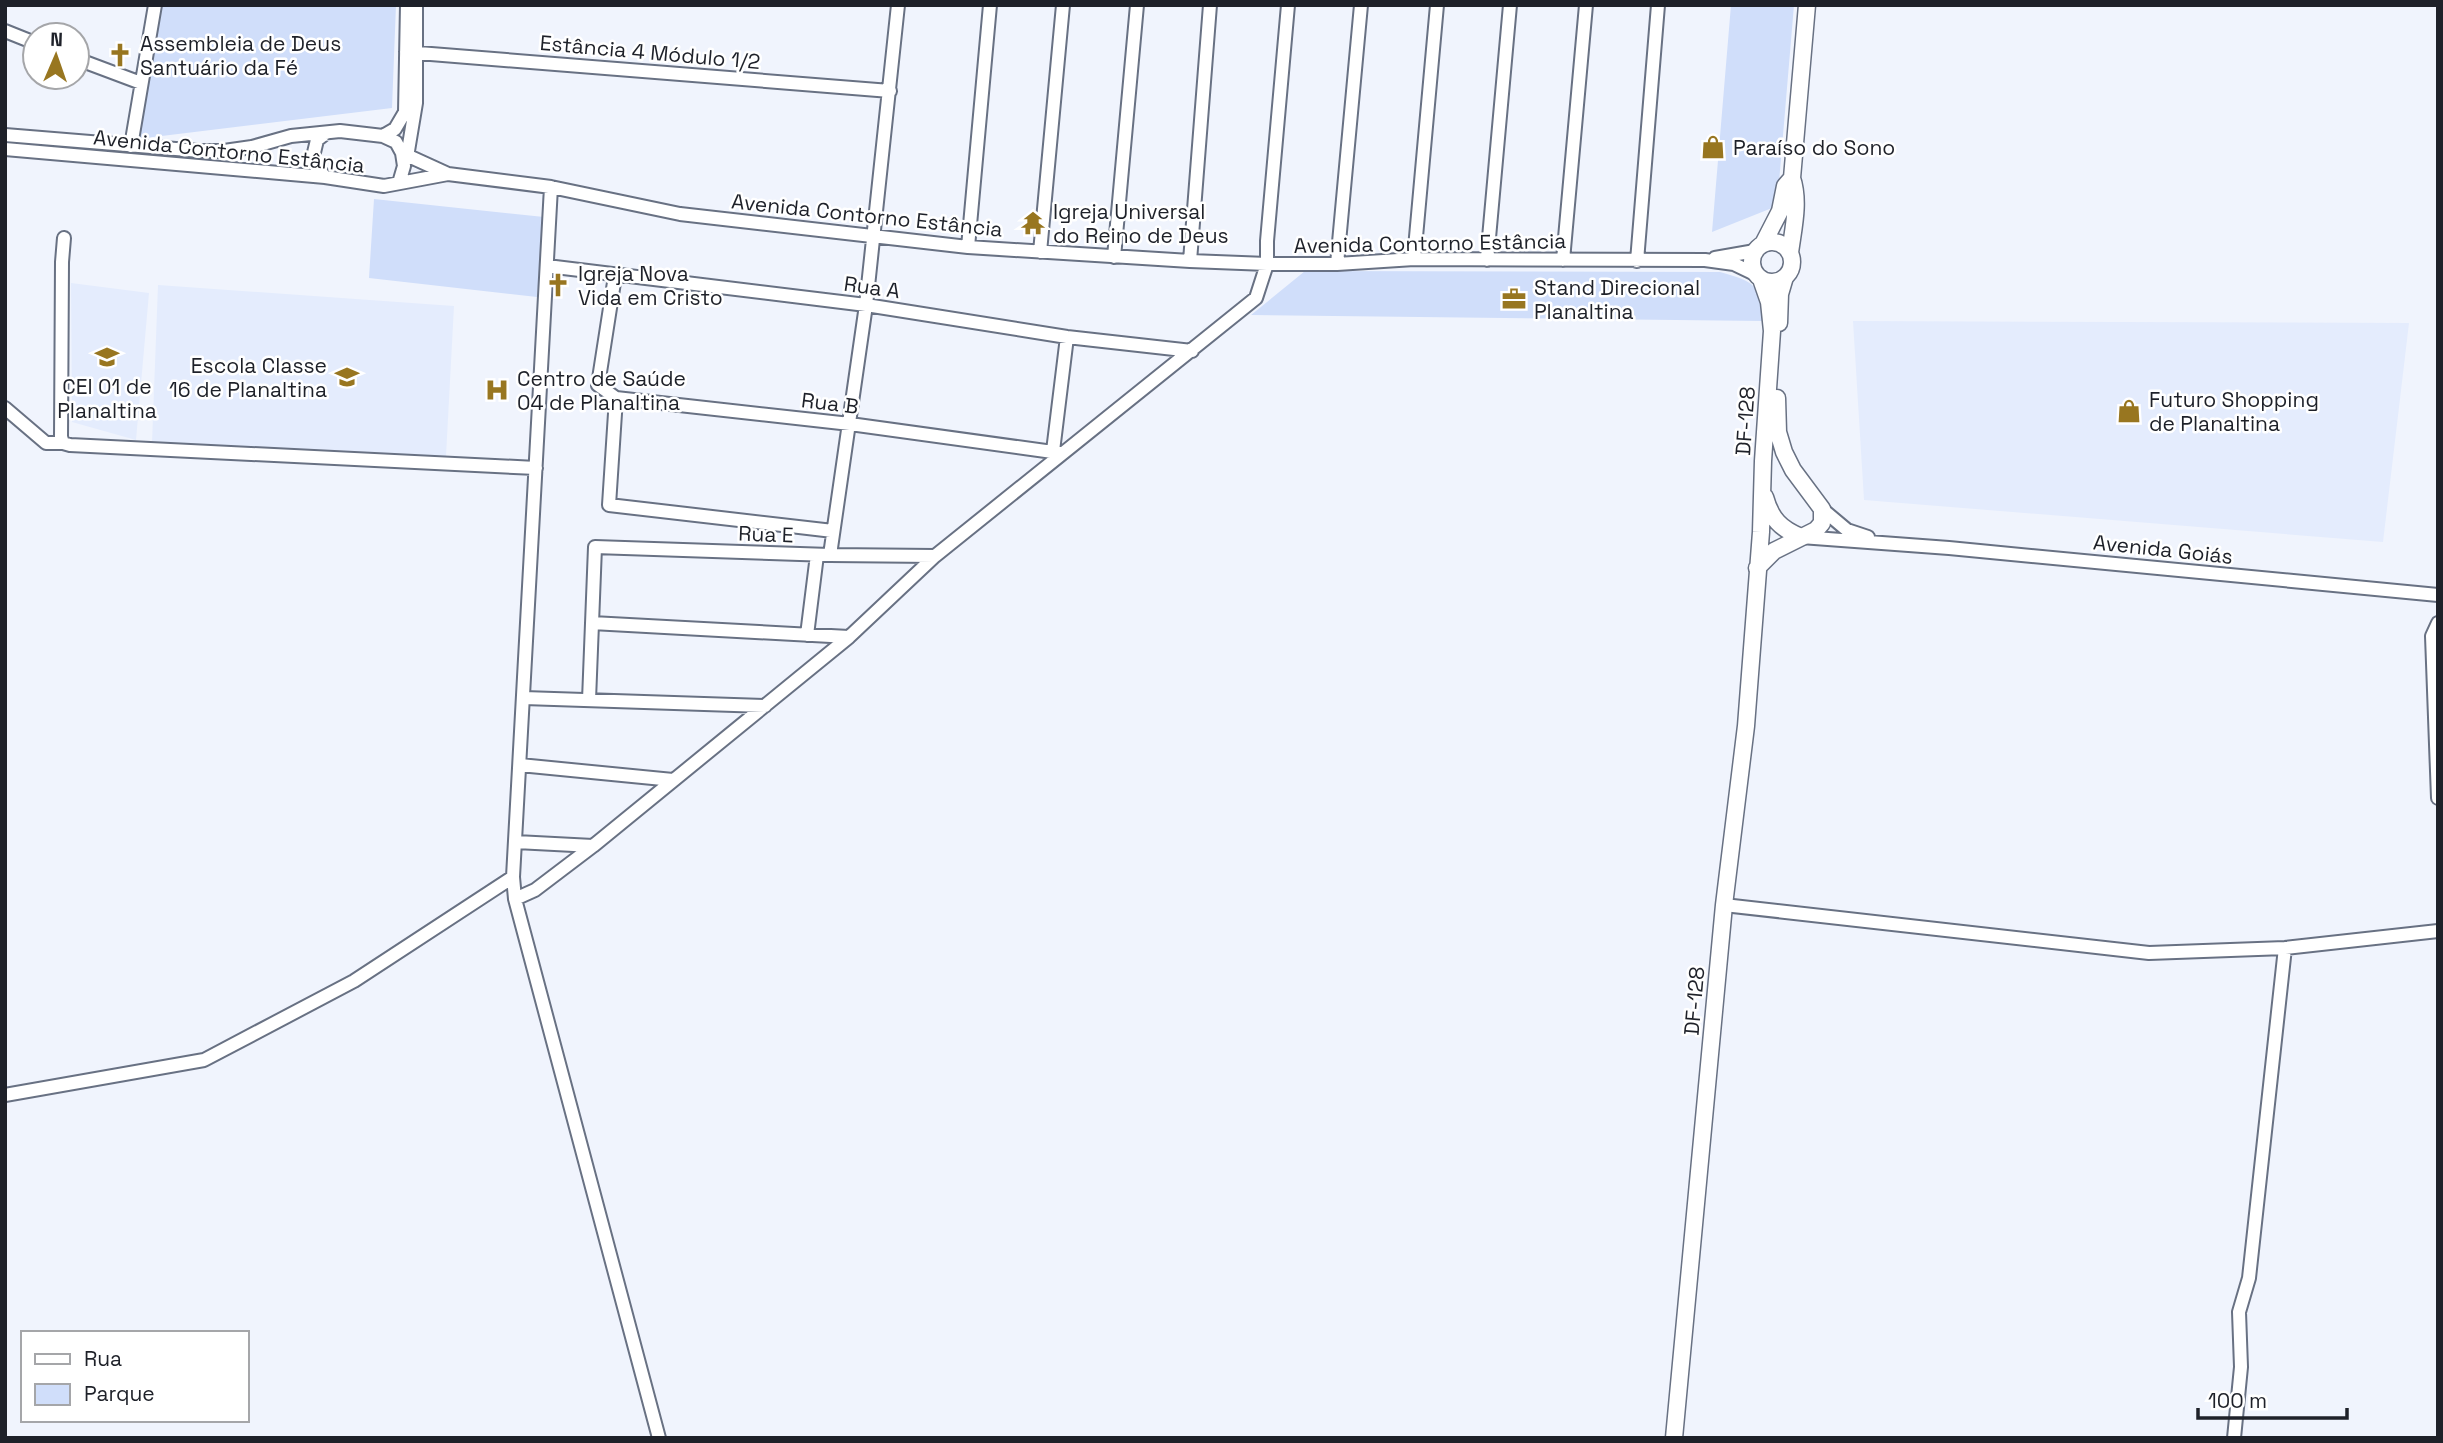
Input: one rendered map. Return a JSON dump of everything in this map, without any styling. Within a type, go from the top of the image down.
[{"type":"main road","name":"DF-128","points":[[1807,5],[1792,178],[1795,187],[1795,218],[1790,253],[1792,263],[1780,294],[1776,407],[1778,432],[1793,470],[1822,509]]},
{"type":"main road","name":"DF-128","points":[[1674,1438],[1724,905],[1746,726],[1763,481],[1772,331],[1769,302],[1752,261],[1780,211],[1785,186],[1792,178]]},
{"type":"main road","points":[[1759,247],[1778,243],[1790,253]]},
{"type":"main road","points":[[1759,277],[1771,282],[1785,277]]},
{"type":"main road","points":[[1793,470],[1787,467],[1778,468],[1763,481],[1766,501],[1773,519],[1785,531],[1801,537]]},
{"type":"main road","points":[[1757,568],[1774,551],[1820,527],[1822,509]]},
{"type":"street","points":[[131,146],[155,5]]},
{"type":"street","points":[[399,183],[404,166],[402,153],[408,151],[415,103],[407,5]]},
{"type":"street","points":[[383,136],[395,130],[405,112],[416,5]]},
{"type":"street","points":[[807,635],[824,555],[833,531],[850,424],[874,236],[898,5]]},
{"type":"street","points":[[968,247],[990,5]]},
{"type":"street","points":[[1040,252],[1063,5]]},
{"type":"street","points":[[1114,257],[1138,5]]},
{"type":"street","points":[[1190,261],[1210,5]]},
{"type":"street","points":[[515,899],[535,890],[593,846],[849,637],[935,556],[1056,452],[1192,351],[1256,298],[1267,264],[1288,5]]},
{"type":"street","points":[[1337,264],[1361,5]]},
{"type":"street","points":[[1414,259],[1437,5]]},
{"type":"street","points":[[1487,260],[1510,5]]},
{"type":"street","points":[[1563,260],[1586,5]]},
{"type":"street","points":[[1637,261],[1658,5]]},
{"type":"street","name":"Estância 4 Módulo 1/2","points":[[411,52],[890,91]]},
{"type":"street","points":[[91,63],[141,83]]},
{"type":"street","name":"Avenida Contorno Estância","points":[[5,135],[224,151],[252,147],[291,136],[340,131],[383,136],[396,142],[402,153],[448,174],[551,187],[680,214],[968,247],[1267,264],[1337,264],[1414,259],[1705,260],[1734,264],[1759,277]]},
{"type":"street","points":[[325,177],[313,161],[317,140],[326,133]]},
{"type":"street","name":"Avenida Contorno Estância","points":[[5,149],[325,177],[384,186],[448,174]]},
{"type":"street","points":[[551,187],[513,877],[515,899],[659,1438]]},
{"type":"street","points":[[63,443],[61,396],[64,238]]},
{"type":"street","name":"Avenida Contorno Estância","points":[[1705,260],[1759,247]]},
{"type":"street","name":"Rua A","points":[[547,266],[866,305],[1067,337],[1192,351]]},
{"type":"street","name":"Rua B","points":[[615,275],[598,385],[616,398],[850,424],[1056,452]]},
{"type":"street","points":[[1056,452],[1067,337]]},
{"type":"street","points":[[616,398],[609,505],[833,531]]},
{"type":"street","points":[[5,408],[46,443],[536,468]]},
{"type":"street","name":"Avenida Goiás","points":[[1822,509],[1847,530],[1885,542]]},
{"type":"street","name":"Avenida Goiás","points":[[1801,537],[1885,542],[2438,594]]},
{"type":"street","name":"Rua E","points":[[592,623],[595,547],[935,556]]},
{"type":"street","points":[[589,700],[592,623],[849,637]]},
{"type":"street","points":[[2438,623],[2432,636],[2438,798]]},
{"type":"street","points":[[524,698],[765,706]]},
{"type":"street","points":[[520,765],[673,780]]},
{"type":"street","points":[[516,842],[593,846]]},
{"type":"street","points":[[5,1095],[204,1060],[354,981],[513,877]]},
{"type":"street","points":[[1724,905],[2150,953],[2285,948],[2438,931]]},
{"type":"street","points":[[2234,1438],[2241,1367],[2239,1312],[2249,1278],[2285,948]]},
{"type":"shaded area","points":[[71,283],[149,293],[136,440],[72,422]]},
{"type":"shaded area","name":"Escola Classe 16 de Planaltina","points":[[158,285],[454,306],[446,456],[152,443]]},
{"type":"shaded area","name":"Futuro Shopping de Planaltina","points":[[1853,321],[2409,323],[2383,542],[1864,500]]},
{"type":"green space","points":[[159,5],[396,5],[392,108],[137,139]]},
{"type":"green space","points":[[1731,5],[1794,5],[1777,206],[1712,232]]},
{"type":"green space","points":[[374,199],[544,217],[537,297],[369,278]]},
{"type":"green space","points":[[1305,271],[1720,272],[1753,286],[1760,299],[1763,321],[1251,315]]},
{"type":"place","name":"Assembleia de Deus Santuário da Fé","points":[[120,55]]},
{"type":"place","name":"Paraíso do Sono","points":[[1713,147]]},
{"type":"place","name":"Igreja Universal do Reino de Deus","points":[[1033,223]]},
{"type":"place","name":"Igreja Nova Vida em Cristo","points":[[558,285]]},
{"type":"place","name":"Stand Direcional Planaltina","points":[[1514,299]]},
{"type":"place","name":"CEI 01 de Planaltina","points":[[107,357]]},
{"type":"place","name":"Escola Classe 16 de Planaltina","points":[[347,377]]},
{"type":"place","name":"Centro de Saúde 04 de Planaltina","points":[[497,390]]},
{"type":"place","name":"Futuro Shopping de Planaltina","points":[[2129,411]]}]
